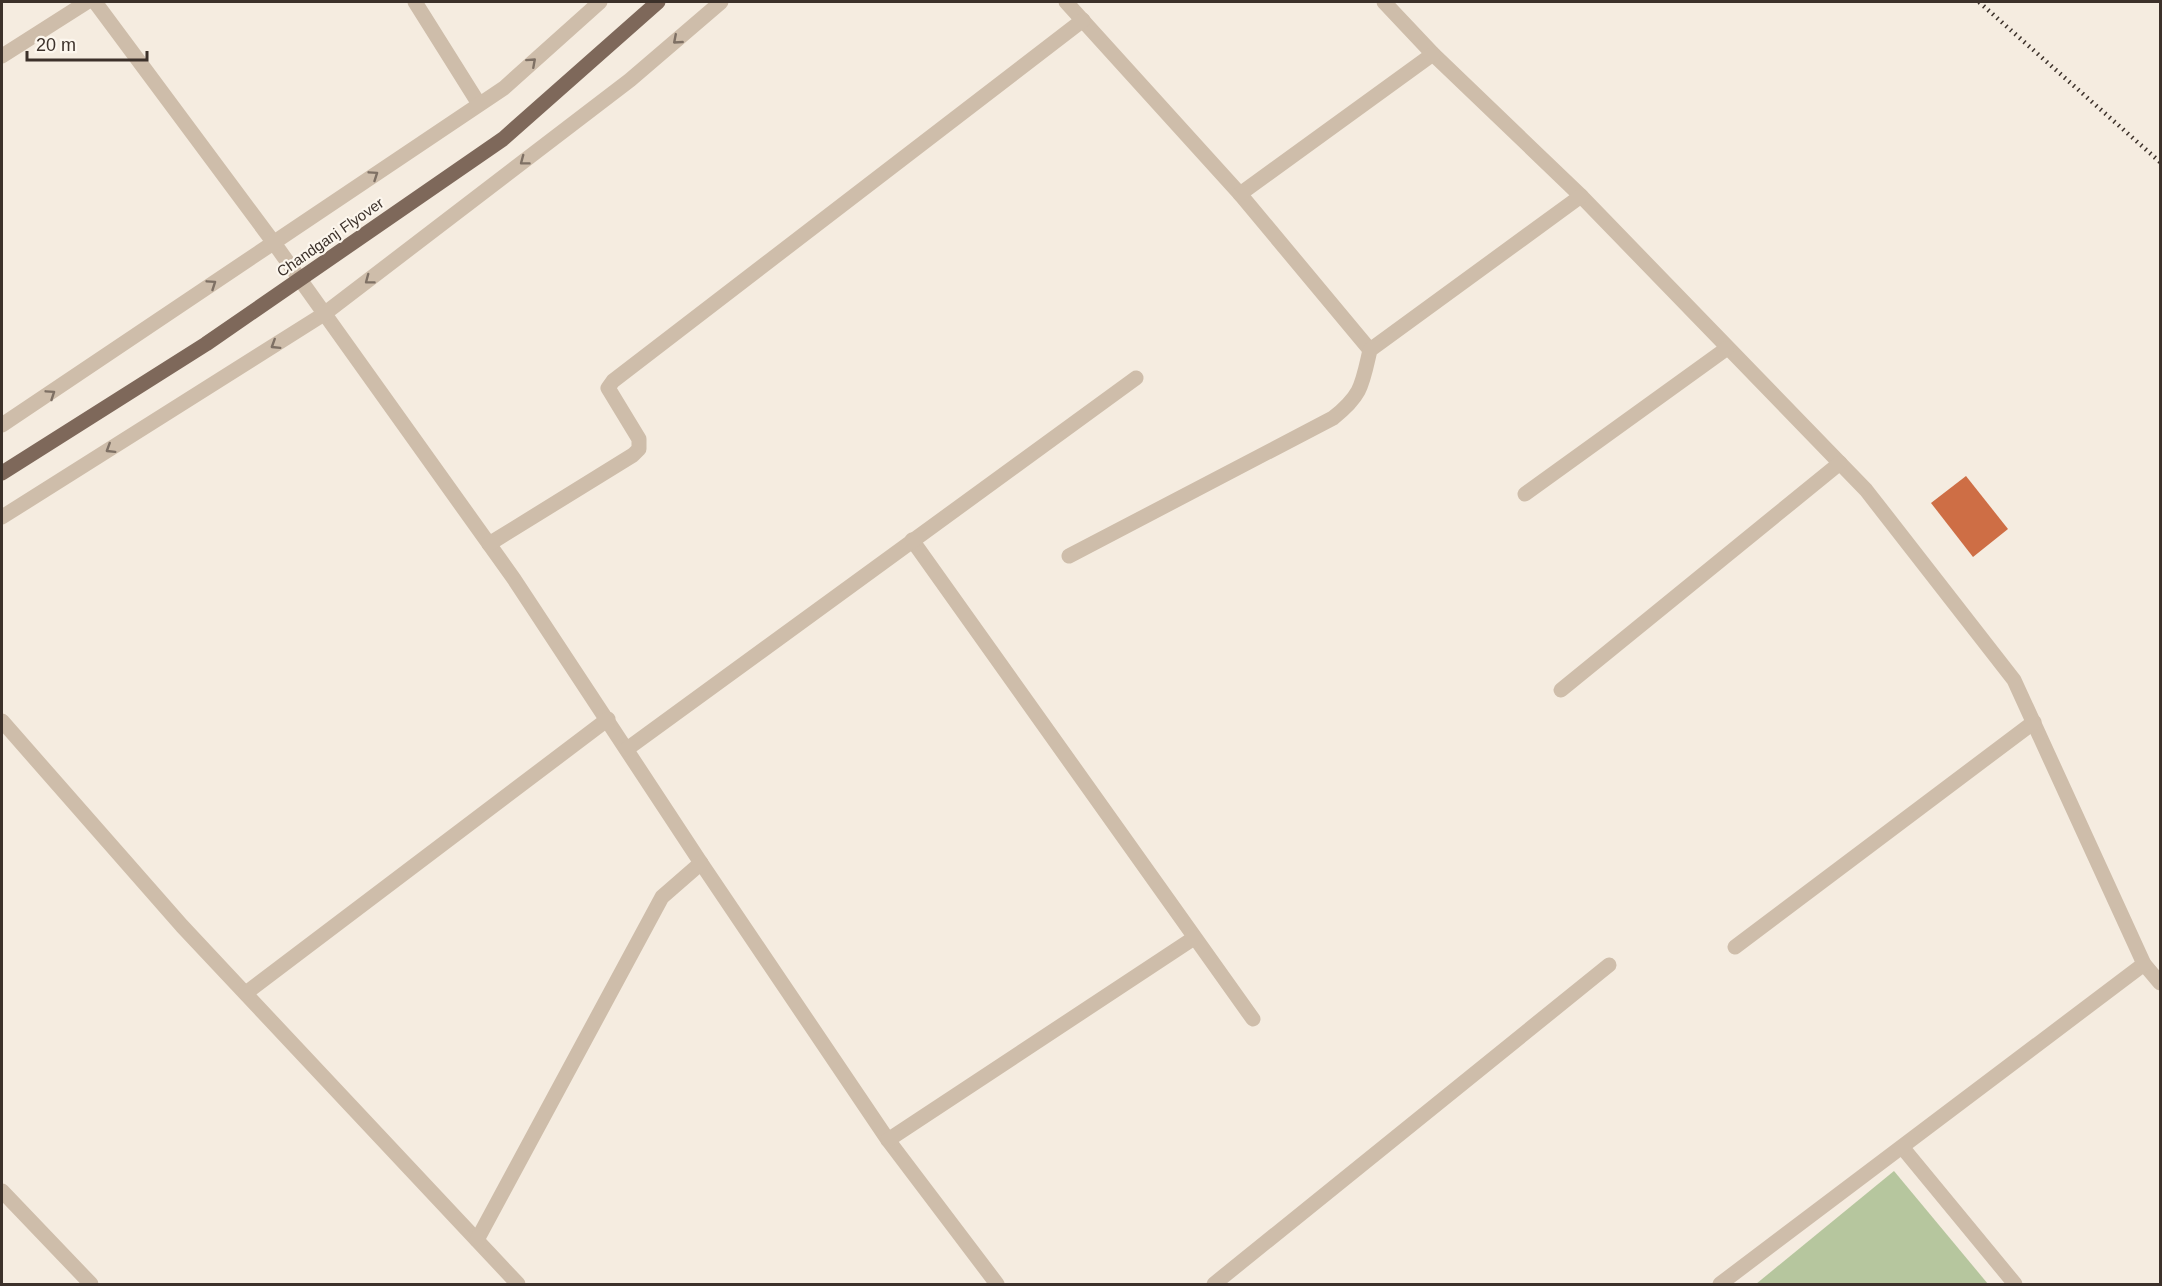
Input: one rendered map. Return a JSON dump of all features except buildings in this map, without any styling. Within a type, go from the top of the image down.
[{"type":"main road","name":"Chandganj Flyover","points":[[2,473],[206,344],[503,139],[658,2]]},
{"type":"street","points":[[2,56],[87,2]]},
{"type":"street","points":[[95,2],[274,243],[489,544],[608,720],[701,864],[888,1140],[997,1284]]},
{"type":"street","points":[[415,2],[479,104]]},
{"type":"street","points":[[2,425],[504,88],[600,2]]},
{"type":"street","points":[[2,517],[324,314],[630,80],[721,2]]},
{"type":"street","points":[[1066,2],[1240,194],[1370,350]]},
{"type":"street","points":[[1384,2],[1433,54],[1581,196],[1726,349],[1866,490],[2014,680],[2144,964],[2160,983]]},
{"type":"street","points":[[489,544],[633,455],[639,449],[639,439],[608,388],[613,381],[1083,20]]},
{"type":"street","points":[[1240,194],[1433,54]]},
{"type":"street","points":[[1069,556],[1333,418],[1354,402],[1364,379],[1370,350],[1581,196]]},
{"type":"street","points":[[1525,494],[1726,349]]},
{"type":"street","points":[[627,749],[1137,378]]},
{"type":"street","points":[[1561,690],[1840,463]]},
{"type":"street","points":[[912,540],[1253,1019]]},
{"type":"street","points":[[246,993],[608,720]]},
{"type":"street","points":[[2,721],[182,926],[518,1284]]},
{"type":"street","points":[[1735,947],[2034,722]]},
{"type":"street","points":[[477,1240],[662,897],[701,864]]},
{"type":"street","points":[[888,1140],[1194,938]]},
{"type":"street","points":[[1720,1284],[2144,964]]},
{"type":"street","points":[[1214,1284],[1609,965]]},
{"type":"street","points":[[1902,1147],[2014,1284]]},
{"type":"street","points":[[2,1191],[90,1284]]},
{"type":"green space","points":[[1894,1171],[1988,1284],[1756,1284]]},
{"type":"railway","points":[[1979,2],[2160,162]]}]
